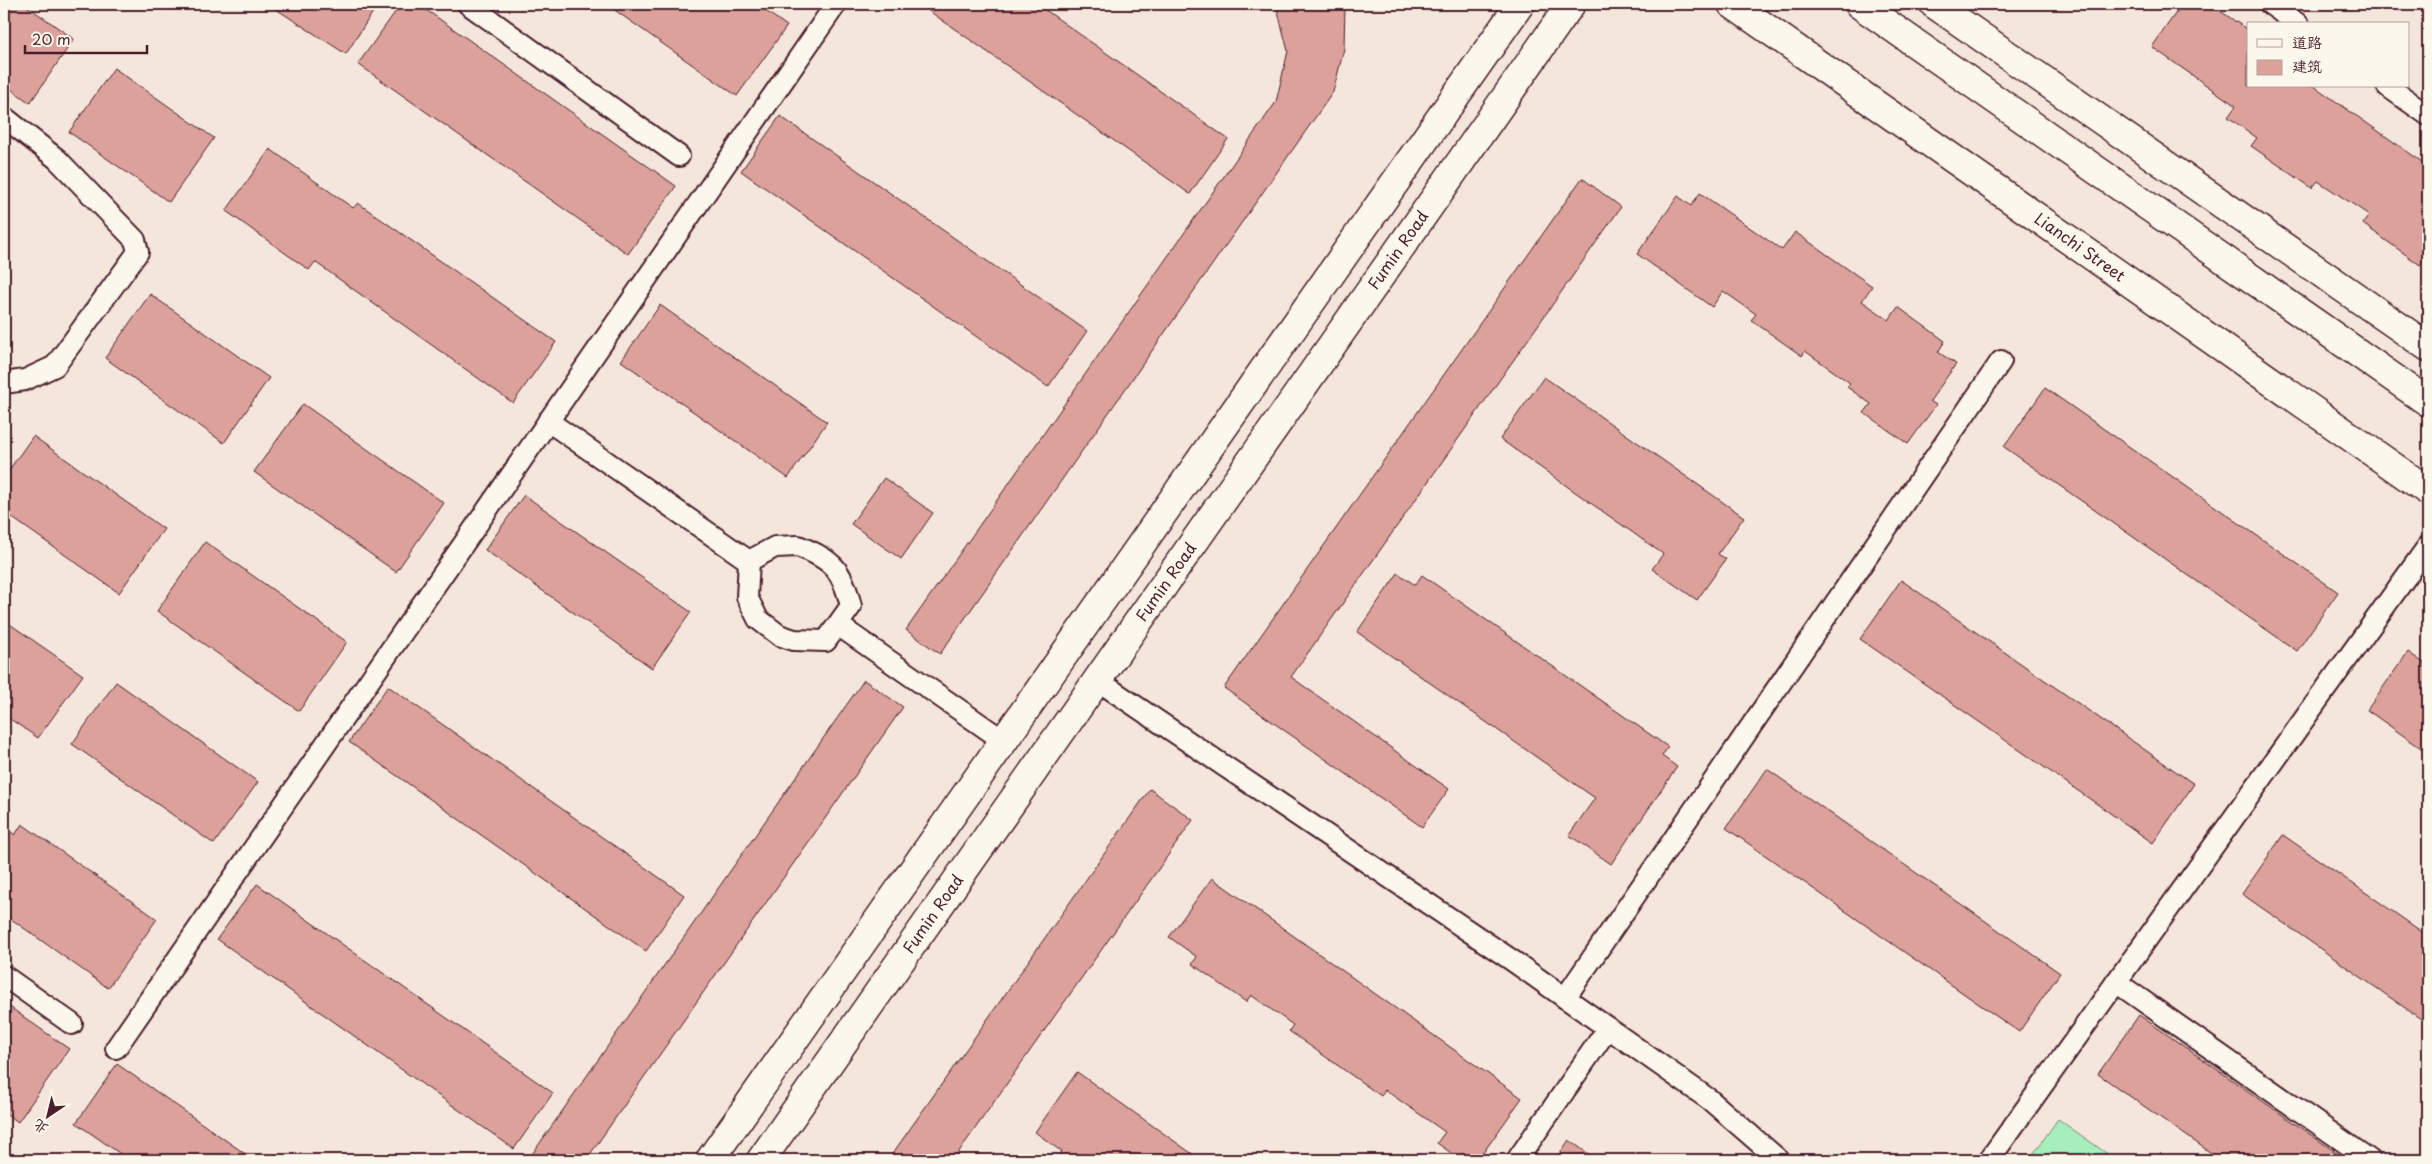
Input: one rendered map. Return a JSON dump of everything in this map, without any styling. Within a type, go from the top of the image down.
[{"type":"street","points":[[710,1160],[1520,4]]},
{"type":"street","name":"Fumin Road","points":[[761,1160],[1571,4]]},
{"type":"street","name":"Lianchi Street","points":[[1732,4],[2428,491]]},
{"type":"street","points":[[1859,4],[2428,402]]},
{"type":"street","points":[[1934,4],[2428,347]]},
{"type":"lane","points":[[468,4],[679,156]]},
{"type":"lane","points":[[116,1048],[836,4]]},
{"type":"lane","points":[[2270,4],[2295,22]]},
{"type":"lane","points":[[2390,88],[2428,115]]},
{"type":"lane","points":[[4,117],[57,159],[135,240],[138,252],[55,366],[25,380],[4,383]]},
{"type":"lane","points":[[1565,998],[2001,362]]},
{"type":"lane","points":[[548,421],[749,561]]},
{"type":"lane","points":[[798,546],[818,554],[832,564],[845,581],[851,606],[826,641],[794,640],[772,630],[758,619],[747,598],[749,561],[774,547],[798,546]]},
{"type":"lane","points":[[1989,1160],[2428,546]]},
{"type":"lane","points":[[838,625],[1004,741]]},
{"type":"lane","points":[[1097,680],[1608,1028],[1710,1100],[1779,1160]]},
{"type":"lane","points":[[4,976],[72,1024]]},
{"type":"lane","points":[[2116,982],[2370,1160]]},
{"type":"lane","points":[[1517,1160],[1608,1028]]},
{"type":"green space","points":[[2058,1119],[2116,1160],[2029,1160]]},
{"type":"building","points":[[4,4],[24,4],[74,39],[30,103],[4,84]]},
{"type":"building","points":[[268,4],[378,4],[346,54]]},
{"type":"building","points":[[401,4],[418,4],[676,186],[628,254],[358,64]]},
{"type":"building","points":[[606,4],[756,4],[787,26],[737,96]]},
{"type":"building","points":[[919,4],[1037,4],[1228,139],[1190,194]]},
{"type":"building","points":[[1276,4],[1345,4],[1344,49],[1333,92],[940,654],[906,630],[1276,102],[1288,51]]},
{"type":"building","points":[[2182,4],[2210,4],[2247,29],[2247,88],[2317,88],[2428,166],[2428,257],[2426,256],[2420,265],[2363,224],[2369,215],[2318,181],[2312,188],[2251,146],[2257,138],[2228,117],[2236,106],[2152,47]]},
{"type":"building","points":[[114,68],[214,138],[169,202],[69,132]]},
{"type":"building","points":[[780,116],[1087,331],[1048,387],[741,171]]},
{"type":"building","points":[[270,149],[353,208],[358,203],[556,342],[513,403],[315,262],[309,270],[226,211]]},
{"type":"building","points":[[1582,178],[1621,207],[1291,677],[1449,789],[1422,827],[1224,688]]},
{"type":"building","points":[[1700,193],[1782,250],[1795,232],[1872,286],[1862,301],[1889,320],[1898,307],[1945,341],[1938,352],[1956,364],[1930,401],[1936,405],[1908,444],[1864,413],[1871,404],[1847,387],[1850,383],[1805,351],[1802,356],[1751,320],[1756,314],[1723,291],[1712,307],[1637,254],[1678,196],[1691,206]]},
{"type":"building","points":[[150,294],[269,378],[224,443],[105,358]]},
{"type":"building","points":[[660,305],[827,422],[788,478],[621,361]]},
{"type":"building","points":[[1544,377],[1744,517],[1718,554],[1726,559],[1697,600],[1652,569],[1663,554],[1500,439]]},
{"type":"building","points":[[2045,388],[2338,592],[2297,651],[2004,447]]},
{"type":"building","points":[[303,404],[444,503],[396,572],[254,472]]},
{"type":"building","points":[[33,436],[164,529],[119,593],[4,512],[4,477]]},
{"type":"building","points":[[884,478],[933,513],[901,559],[851,524]]},
{"type":"building","points":[[524,495],[691,612],[652,668],[485,550]]},
{"type":"building","points":[[205,542],[347,642],[299,711],[157,611]]},
{"type":"building","points":[[1398,573],[1415,585],[1422,575],[1668,747],[1662,756],[1677,767],[1611,864],[1569,835],[1595,798],[1357,632]]},
{"type":"building","points":[[1901,580],[2194,784],[2153,843],[1860,639]]},
{"type":"building","points":[[4,620],[83,675],[38,738],[4,715]]},
{"type":"building","points":[[2408,652],[2428,666],[2428,753],[2367,710]]},
{"type":"building","points":[[864,680],[903,707],[586,1160],[528,1160]]},
{"type":"building","points":[[116,682],[258,782],[214,844],[72,744]]},
{"type":"building","points":[[388,686],[684,895],[646,951],[349,742]]},
{"type":"building","points":[[1767,769],[2060,973],[2019,1032],[1726,828]]},
{"type":"building","points":[[1150,789],[1193,820],[953,1160],[888,1160]]},
{"type":"building","points":[[22,824],[157,919],[108,988],[4,914],[4,827],[15,835]]},
{"type":"building","points":[[2283,835],[2428,936],[2428,1024],[2242,894]]},
{"type":"building","points":[[1212,878],[1522,1098],[1478,1160],[1461,1160],[1437,1143],[1445,1132],[1385,1090],[1381,1096],[1289,1031],[1293,1025],[1251,995],[1246,1002],[1192,964],[1197,957],[1169,937]]},
{"type":"building","points":[[257,884],[553,1093],[514,1149],[217,939]]},
{"type":"building","points":[[4,1003],[69,1049],[18,1122],[4,1112]]},
{"type":"building","points":[[2139,1015],[2347,1160],[2221,1160],[2098,1074]]},
{"type":"building","points":[[117,1064],[254,1160],[129,1160],[76,1123]]},
{"type":"building","points":[[1077,1072],[1201,1160],[1060,1160],[1057,1158],[1062,1152],[1035,1132]]},
{"type":"building","points":[[1569,1140],[1597,1160],[1555,1160]]}]
